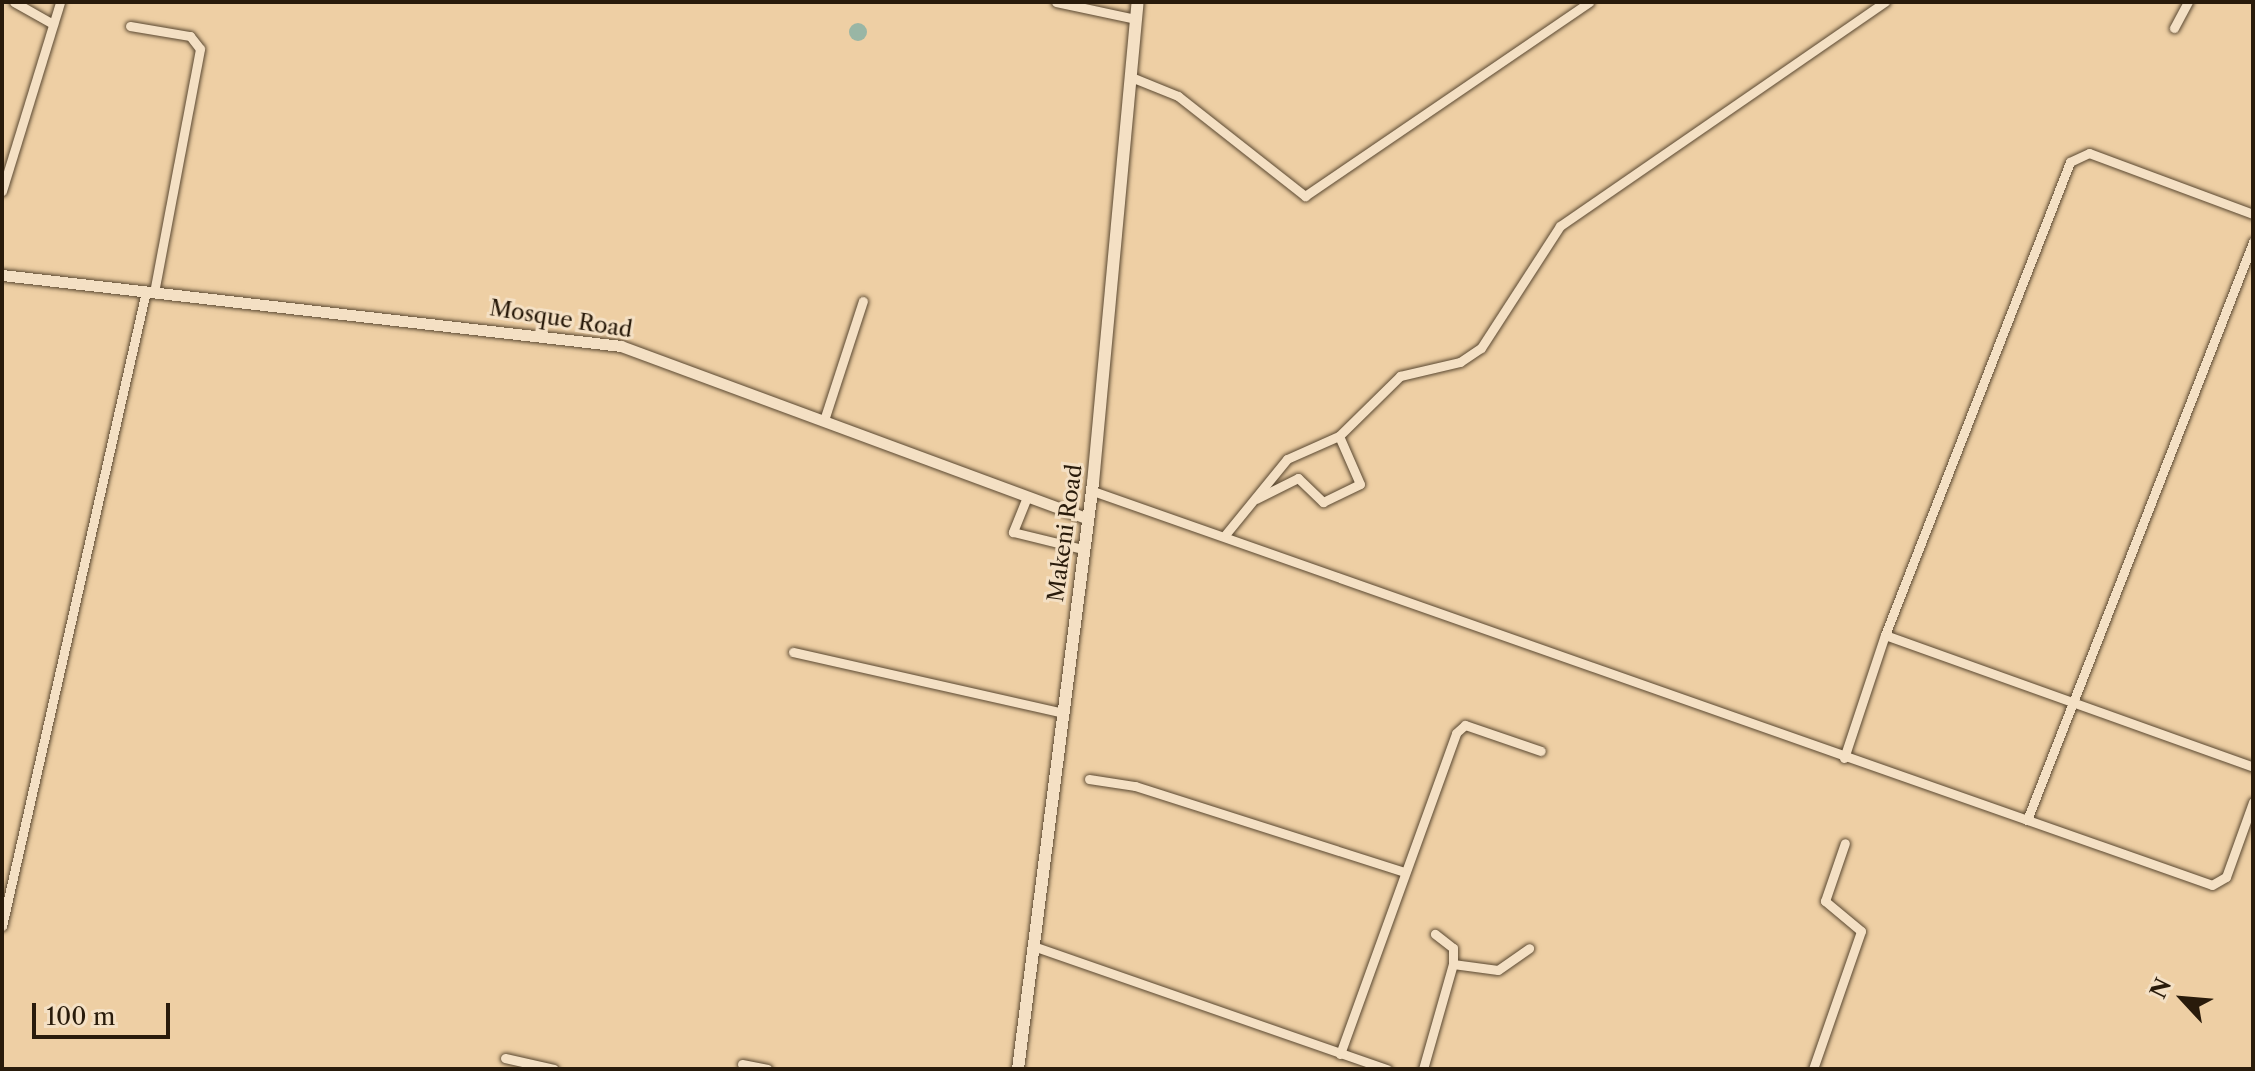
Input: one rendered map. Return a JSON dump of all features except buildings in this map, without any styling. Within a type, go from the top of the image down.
[{"type":"main road","name":"Makeni Road","points":[[1018,1069],[1087,518],[1138,2]]},
{"type":"street","points":[[14,2],[53,24]]},
{"type":"street","points":[[2,191],[60,2]]},
{"type":"street","points":[[1056,2],[1136,19]]},
{"type":"street","points":[[1131,77],[1178,96],[1305,196],[1589,2]]},
{"type":"street","points":[[1225,535],[1287,459],[1339,436],[1400,376],[1460,362],[1481,348],[1560,226],[1885,2]]},
{"type":"street","points":[[2174,28],[2188,2]]},
{"type":"street","points":[[2,926],[150,291],[200,49],[190,36],[130,26]]},
{"type":"street","points":[[1844,758],[1885,635],[2070,162],[2089,153],[2253,214]]},
{"type":"street","points":[[2027,820],[2077,700],[2253,242]]},
{"type":"street","name":"Mosque Road","points":[[2,275],[621,346],[825,417],[1087,518]]},
{"type":"street","points":[[825,417],[863,301]]},
{"type":"street","points":[[1250,503],[1298,478],[1323,502],[1360,484],[1339,436]]},
{"type":"street","points":[[1090,490],[1225,535],[1844,758],[2212,885],[2226,877],[2253,802]]},
{"type":"street","points":[[1027,497],[1013,532],[1082,549]]},
{"type":"street","points":[[1885,635],[2077,700],[2253,767]]},
{"type":"street","points":[[793,652],[1063,713]]},
{"type":"street","points":[[1340,1054],[1404,872],[1461,727],[1541,751]]},
{"type":"street","points":[[1089,779],[1135,786],[1404,872]]},
{"type":"street","points":[[1813,1069],[1861,931],[1825,901],[1845,843]]},
{"type":"street","points":[[1423,1069],[1453,964],[1453,948],[1435,934]]},
{"type":"street","points":[[1033,946],[1387,1069]]},
{"type":"street","points":[[1453,964],[1498,970],[1529,948]]},
{"type":"street","points":[[505,1058],[554,1069]]},
{"type":"street","points":[[742,1064],[768,1069]]},
{"type":"shaded area","points":[[854,23],[862,23],[867,32],[865,39],[854,41],[849,36],[849,28]]}]
